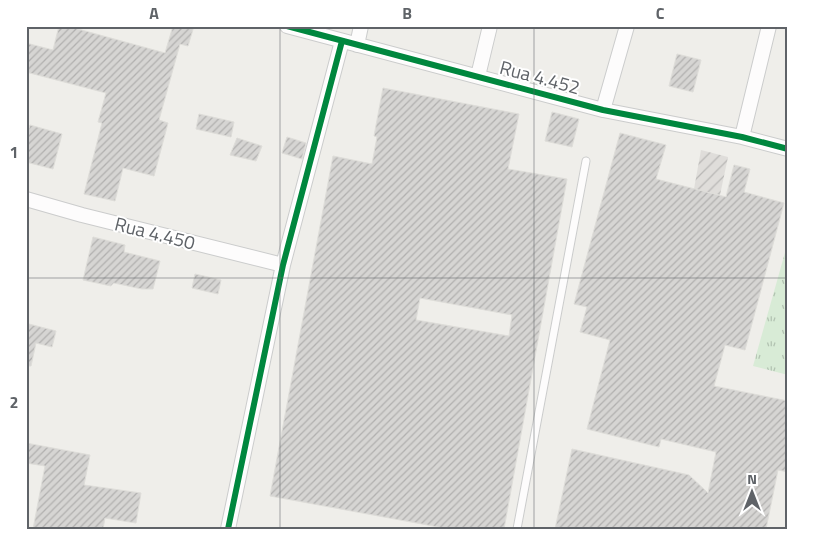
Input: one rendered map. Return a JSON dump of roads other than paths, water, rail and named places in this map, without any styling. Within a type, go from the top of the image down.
[{"type":"street","name":"Rua 4.452","points":[[287,26],[603,110],[742,137],[788,149]]},
{"type":"street","points":[[356,45],[361,26]]},
{"type":"street","points":[[478,76],[490,26]]},
{"type":"street","points":[[603,110],[627,26]]},
{"type":"street","points":[[742,137],[769,26]]},
{"type":"street","points":[[228,529],[284,265],[342,41]]},
{"type":"street","name":"Rua 4.450","points":[[26,199],[82,215],[284,265]]},
{"type":"lane","points":[[517,529],[586,161]]}]
